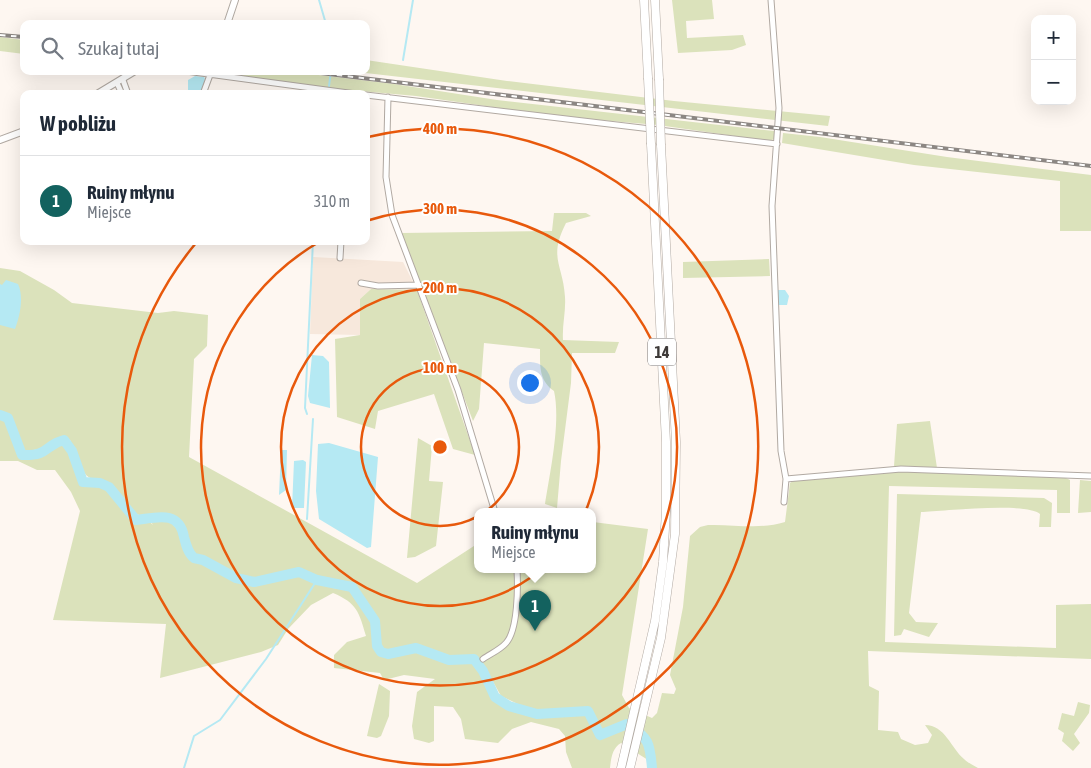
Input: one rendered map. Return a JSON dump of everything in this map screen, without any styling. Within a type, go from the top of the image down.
[{"type":"main road","name":"14","points":[[621,768],[657,606],[666,511],[666,442],[644,0]]},
{"type":"main road","name":"14","points":[[630,768],[644,712],[669,591],[676,492],[676,442],[655,0]]},
{"type":"street","points":[[228,20],[234,0]]},
{"type":"street","points":[[771,0],[779,108],[778,144],[772,206],[781,451],[786,479],[784,502]]},
{"type":"street","points":[[105,90],[130,75]]},
{"type":"street","points":[[204,90],[210,75]]},
{"type":"street","points":[[217,75],[327,90]]},
{"type":"street","points":[[120,82],[121,90]]},
{"type":"street","points":[[120,82],[125,90]]},
{"type":"street","points":[[370,95],[778,144]]},
{"type":"street","points":[[388,97],[386,146],[388,193],[396,227],[458,390],[494,508]]},
{"type":"street","points":[[0,140],[20,132]]},
{"type":"street","points":[[340,258],[341,245]]},
{"type":"street","points":[[360,283],[378,286],[419,285]]},
{"type":"street","points":[[786,479],[901,469],[1091,476]]},
{"type":"street","points":[[483,659],[506,643],[510,635],[517,601],[517,573]]},
{"type":"shaded area","points":[[313,257],[403,262],[417,290],[371,289],[360,299],[360,335],[310,334]]},
{"type":"green space","points":[[672,0],[712,0],[714,19],[686,21],[687,38],[743,35],[746,45],[732,50],[678,53]]},
{"type":"green space","points":[[0,37],[20,40],[20,54],[0,51]]},
{"type":"green space","points":[[370,61],[507,81],[674,101],[830,116],[828,126],[370,74]]},
{"type":"green space","points":[[229,75],[319,75],[394,84],[497,100],[774,131],[776,135],[770,141],[658,125],[563,117],[416,96],[370,92],[370,90],[327,88]]},
{"type":"green space","points":[[783,133],[947,157],[1091,175],[1091,231],[1060,231],[1060,181],[914,165],[782,143]]},
{"type":"green space","points":[[554,213],[586,213],[591,216],[566,223],[558,245],[558,261],[565,297],[563,340],[619,342],[615,353],[572,353],[571,383],[557,508],[545,504],[556,432],[556,403],[554,391],[545,382],[541,373],[540,349],[484,343],[479,409],[473,421],[401,233],[552,231]]},
{"type":"green space","points":[[769,259],[770,276],[683,278],[683,262]]},
{"type":"green space","points":[[0,268],[20,271],[54,290],[72,303],[158,313],[174,311],[208,315],[207,346],[194,359],[189,457],[417,583],[474,546],[474,573],[596,573],[596,522],[648,529],[622,695],[629,708],[652,718],[657,713],[662,693],[674,694],[676,689],[670,675],[683,607],[690,536],[700,527],[708,525],[766,526],[785,522],[790,483],[795,480],[895,471],[1064,477],[1070,480],[1070,513],[1057,513],[1057,490],[889,486],[885,642],[1056,648],[1056,605],[1091,604],[1091,659],[868,651],[869,686],[879,691],[878,730],[898,732],[901,739],[915,745],[928,743],[932,735],[925,725],[932,726],[943,733],[959,754],[978,768],[647,768],[648,760],[621,743],[614,751],[610,768],[572,768],[566,752],[565,736],[559,729],[531,722],[512,729],[498,743],[465,739],[461,719],[453,707],[434,706],[434,741],[429,743],[414,739],[412,726],[417,692],[435,679],[404,675],[384,680],[380,673],[334,668],[334,655],[347,642],[366,636],[356,609],[333,593],[311,605],[288,629],[278,645],[261,652],[160,678],[166,624],[53,620],[80,511],[71,492],[55,470],[37,470],[18,461],[0,461]],"holes":[[[62,436],[70,440],[86,475],[92,479],[105,481],[115,487],[134,513],[144,516],[167,514],[177,518],[181,522],[195,556],[208,560],[226,572],[244,577],[255,578],[293,569],[322,580],[350,584],[356,588],[376,620],[380,646],[386,650],[415,646],[448,656],[473,655],[486,669],[501,696],[528,709],[537,711],[548,710],[549,713],[520,710],[500,701],[492,693],[474,659],[449,660],[434,656],[434,659],[415,651],[387,656],[380,654],[371,618],[351,590],[333,588],[298,574],[253,584],[236,580],[203,562],[194,560],[188,553],[177,524],[172,520],[163,518],[150,520],[153,525],[147,519],[136,520],[109,487],[100,483],[83,482],[72,451],[64,440],[56,442],[45,452],[23,455],[26,451],[48,448]]]},
{"type":"green space","points":[[371,289],[417,290],[475,455],[453,449],[434,394],[378,411],[375,429],[337,417],[335,339],[360,335],[360,299]]},
{"type":"green space","points":[[930,421],[937,468],[894,466],[897,424]]},
{"type":"green space","points":[[418,438],[432,446],[429,481],[443,482],[436,546],[415,557],[407,558]]},
{"type":"green space","points":[[1080,480],[1091,481],[1091,512],[1078,513]]},
{"type":"green space","points":[[897,494],[1044,498],[1052,503],[1051,527],[1039,527],[1040,514],[1032,510],[1019,508],[921,512],[909,613],[916,622],[938,623],[929,637],[904,629],[901,635],[894,636]]},
{"type":"green space","points":[[379,684],[390,691],[389,716],[381,736],[377,738],[367,736]]},
{"type":"green space","points":[[1078,702],[1090,705],[1089,713],[1074,734],[1080,743],[1073,751],[1062,741],[1064,733],[1058,729],[1062,713],[1074,716]]},
{"type":"water","points":[[195,76],[204,77],[202,90],[188,90],[188,80]]},
{"type":"water","points":[[6,280],[18,284],[20,289],[21,306],[15,329],[0,325],[0,284],[2,285]]},
{"type":"water","points":[[778,290],[785,290],[789,296],[787,305],[778,305]]},
{"type":"water","points":[[312,355],[323,356],[329,362],[330,408],[310,403],[308,396]]},
{"type":"water","points":[[329,443],[378,457],[371,547],[367,548],[319,519],[316,491],[318,444]]},
{"type":"water","points":[[281,450],[287,450],[286,490],[279,495]]},
{"type":"water","points":[[303,460],[306,462],[304,508],[292,508],[294,461]]},
{"type":"waterway","points":[[319,0],[325,20]]},
{"type":"waterway","points":[[403,60],[413,0]]},
{"type":"waterway","points":[[329,86],[330,75]]},
{"type":"waterway","points":[[307,414],[305,408],[313,245]]},
{"type":"waterway","points":[[0,415],[8,418],[22,455],[38,454],[64,440],[72,451],[83,482],[100,483],[109,487],[136,520],[165,517],[177,522],[181,528],[186,546],[194,558],[203,560],[236,578],[254,582],[299,572],[317,580],[352,587],[375,621],[377,646],[381,652],[388,654],[416,648],[449,660],[474,659],[483,671],[495,697],[509,706],[537,714],[588,711],[600,735],[627,724],[640,733],[647,742],[652,768]]},
{"type":"waterway","points":[[307,519],[313,419]]},
{"type":"waterway","points":[[184,768],[194,736],[220,720],[266,659],[317,580]]},
{"type":"railway","points":[[0,35],[20,37]]},
{"type":"railway","points":[[337,75],[1091,166]]},
{"type":"place","name":"Ruiny młynu","points":[[535,631]]}]
